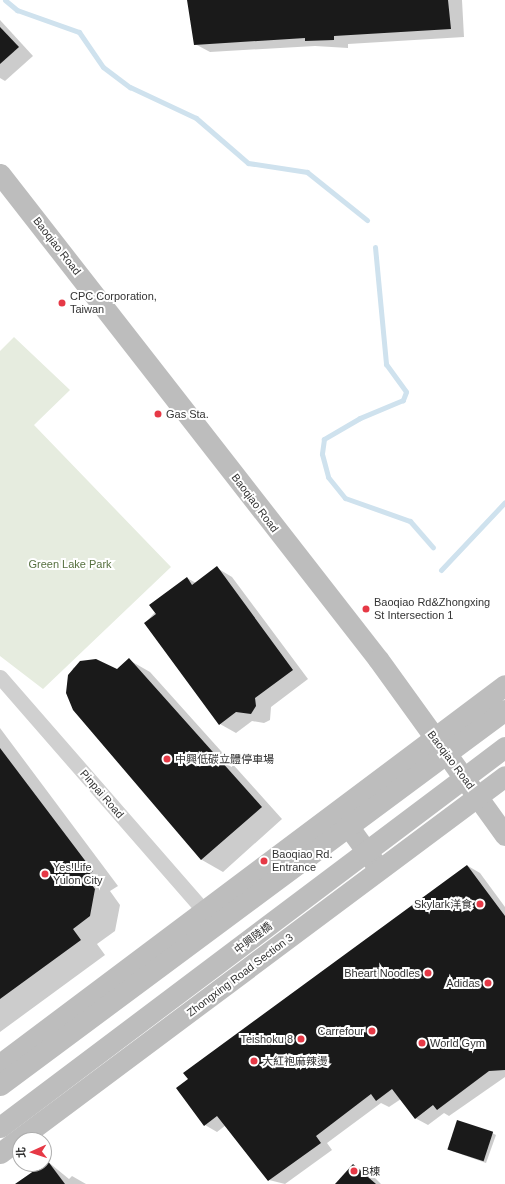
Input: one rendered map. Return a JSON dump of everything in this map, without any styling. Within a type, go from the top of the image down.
[{"type":"street","name":"Baoqiao Road","points":[[0,174],[378,659],[433,739],[478,796],[505,835]]},
{"type":"street","name":"Pinpai Road","points":[[0,677],[204,911]]},
{"type":"street","points":[[0,1064],[433,739],[502,693]]},
{"type":"street","points":[[0,1085],[505,710]]},
{"type":"street","name":"中興陸橋","points":[[0,1127],[505,747]]},
{"type":"street","name":"Zhongxing Road Section 3","points":[[0,1153],[505,776]]},
{"type":"street","points":[[337,810],[379,869]]},
{"type":"green space","name":"Green Lake Park","points":[[14,337],[70,390],[34,425],[171,567],[43,689],[0,656],[0,351]]},
{"type":"building","points":[[187,0],[448,0],[451,29],[334,36],[334,40],[305,41],[305,38],[194,45]]},
{"type":"building","points":[[0,27],[19,47],[0,64]]},
{"type":"building","points":[[217,566],[293,670],[255,698],[256,706],[251,714],[236,712],[219,725],[144,623],[156,614],[149,605],[187,577],[192,585]]},
{"type":"building","name":"中興低碳立體停車場","points":[[129,658],[262,807],[201,860],[73,710],[66,693],[68,675],[80,661],[96,659],[117,669]]},
{"type":"building","name":"Yes!Life Yulon City","points":[[0,748],[93,871],[86,877],[95,889],[90,916],[73,929],[81,940],[0,999]]},
{"type":"building","name":"Carrefour","points":[[467,865],[505,916],[505,1070],[489,1071],[437,1110],[433,1105],[415,1119],[392,1089],[376,1101],[371,1094],[316,1136],[321,1143],[268,1181],[217,1116],[204,1126],[176,1088],[188,1079],[183,1073]]},
{"type":"building","points":[[457,1120],[493,1132],[484,1161],[447,1149]]},
{"type":"building","name":"B棟","points":[[353,1164],[376,1184],[335,1184]]},
{"type":"building","points":[[52,1167],[65,1184],[15,1184],[32,1172],[52,1172]]},
{"type":"waterway","points":[[5,0],[17,10],[79,32],[103,67],[130,87],[196,118],[248,163],[307,172],[367,220]]},
{"type":"waterway","points":[[375,247],[386,364],[406,392],[403,400],[360,418],[324,439],[322,454],[328,477],[345,498],[410,521],[433,547]]},
{"type":"waterway","points":[[441,570],[505,502]]},
{"type":"place","name":"CPC Corporation, Taiwan","points":[[62,303]]},
{"type":"place","name":"Gas Sta.","points":[[158,414]]},
{"type":"place","name":"Baoqiao Rd&Zhongxing St Intersection 1","points":[[366,609]]},
{"type":"place","name":"中興低碳立體停車場","points":[[167,759]]},
{"type":"place","name":"Baoqiao Rd. Entrance","points":[[264,861]]},
{"type":"place","name":"Yes!Life Yulon City","points":[[45,874]]},
{"type":"place","name":"Skylark洋食","points":[[480,904]]},
{"type":"place","name":"Bheart Noodles","points":[[428,973]]},
{"type":"place","name":"Adidas","points":[[488,983]]},
{"type":"place","name":"Carrefour","points":[[372,1031]]},
{"type":"place","name":"Teishoku 8","points":[[301,1039]]},
{"type":"place","name":"World Gym","points":[[422,1043]]},
{"type":"place","name":"大紅袍麻辣燙","points":[[254,1061]]},
{"type":"place","name":"B棟","points":[[354,1171]]}]
